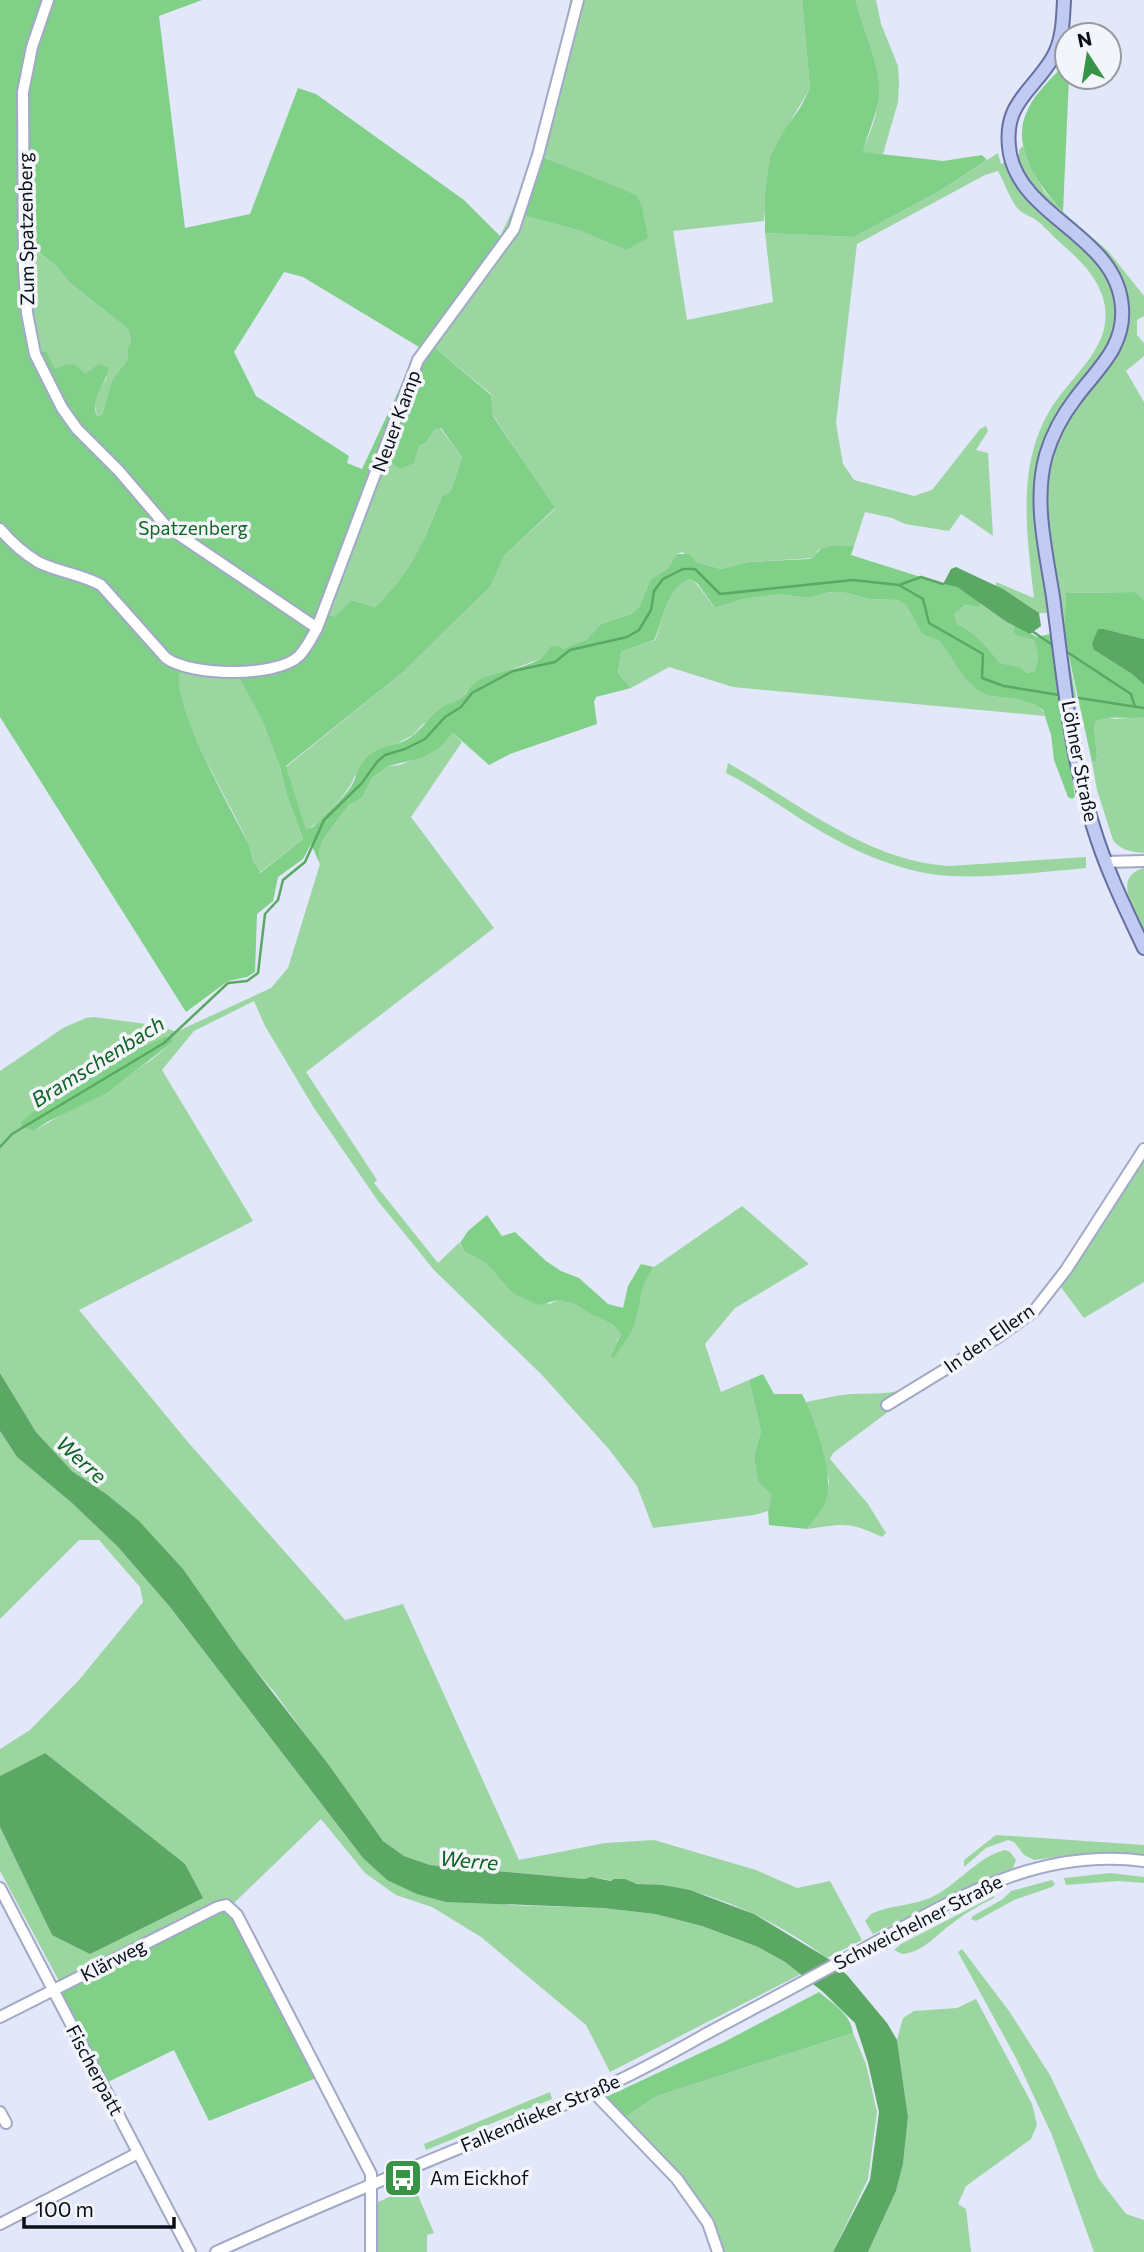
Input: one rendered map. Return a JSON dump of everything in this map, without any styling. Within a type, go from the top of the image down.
[{"type":"main road","name":"Löhner Straße","points":[[1065,0],[1063,29],[1054,56],[1019,100],[1013,114],[1009,130],[1010,154],[1014,168],[1028,190],[1105,262],[1118,286],[1122,308],[1121,327],[1114,349],[1062,419],[1053,437],[1042,474],[1041,515],[1078,769],[1105,863],[1144,948]]},
{"type":"street","name":"Zum Spatzenberg","points":[[48,0],[32,47],[23,92],[24,268],[27,313],[35,354],[62,408],[77,429],[119,471],[166,526],[317,628]]},
{"type":"street","name":"Neuer Kamp","points":[[0,529],[15,546],[40,563],[89,578],[101,585],[176,666],[224,672],[276,667],[299,657],[317,628],[418,360],[506,242],[517,222],[538,155],[578,0]]},
{"type":"street","points":[[1105,863],[1144,861]]},
{"type":"street","name":"In den Ellern","points":[[887,1405],[998,1337],[1034,1311],[1066,1270],[1144,1149]]},
{"type":"street","name":"Schweichelner Straße","points":[[818,1974],[970,1892],[1026,1870],[1077,1861],[1144,1861]]},
{"type":"street","name":"Fischerpatt","points":[[0,1888],[190,2252]]},
{"type":"street","name":"Klärweg","points":[[0,2017],[226,1905],[237,1915],[371,2174],[371,2184]]},
{"type":"street","name":"Falkendieker Straße","points":[[216,2252],[371,2184],[596,2091],[818,1974]]},
{"type":"street","points":[[596,2091],[600,2099],[677,2179],[708,2222],[718,2252]]},
{"type":"street","points":[[0,2112],[6,2123]]},
{"type":"street","points":[[0,2224],[138,2153]]},
{"type":"street","points":[[371,2184],[371,2252]]},
{"type":"shaded area","points":[[570,0],[802,0],[810,88],[770,156],[764,221],[673,231],[687,320],[773,302],[765,233],[854,237],[938,192],[998,153],[1001,164],[1019,154],[1023,146],[1044,191],[1063,212],[1108,251],[1144,296],[1144,316],[1137,320],[1137,335],[1144,343],[1144,356],[1126,371],[1144,402],[1144,600],[1135,592],[1066,593],[1064,634],[1077,701],[1060,698],[1047,613],[1039,613],[996,586],[996,582],[1034,598],[1027,526],[1028,478],[1032,455],[1050,410],[1099,343],[1106,312],[1102,295],[1088,270],[1041,224],[1018,209],[998,171],[985,175],[857,244],[836,423],[843,464],[854,480],[914,496],[932,490],[980,429],[986,426],[988,431],[976,450],[988,453],[993,536],[961,514],[949,531],[905,524],[865,512],[854,546],[818,550],[813,558],[748,562],[721,569],[696,562],[682,552],[677,554],[667,569],[651,579],[639,607],[631,614],[601,624],[586,640],[575,645],[475,683],[461,698],[437,711],[413,735],[394,745],[354,777],[333,807],[306,831],[286,767],[402,673],[490,587],[505,555],[555,509],[493,415],[491,394],[433,346],[503,242],[500,236],[513,210],[534,152]],"holes":[[[544,157],[637,198],[640,203],[639,216],[626,250],[578,230],[523,215]]]},
{"type":"shaded area","points":[[856,0],[876,0],[881,24],[898,66],[898,102],[883,154],[862,153],[874,122],[877,104]]},
{"type":"shaded area","points":[[21,238],[57,267],[70,283],[128,329],[131,341],[127,350],[128,359],[112,380],[102,415],[97,416],[94,400],[107,377],[55,370],[32,355]]},
{"type":"shaded area","points":[[440,428],[462,457],[451,491],[442,496],[414,562],[396,588],[375,607],[351,600],[335,618],[327,615],[388,459],[426,443],[434,430]]},
{"type":"shaded area","points":[[956,567],[1003,589],[1039,613],[1041,626],[1030,634],[1007,622],[957,587],[943,584],[951,569]]},
{"type":"shaded area","points":[[690,579],[715,608],[744,599],[779,594],[808,598],[830,592],[848,593],[868,599],[896,600],[906,605],[922,634],[941,642],[991,696],[1030,702],[1042,710],[1045,716],[733,687],[669,667],[631,688],[618,673],[621,652],[655,640],[675,589]]},
{"type":"shaded area","points":[[981,603],[1014,625],[1013,632],[1034,639],[1038,655],[1034,671],[1027,673],[1020,667],[1000,663],[976,636],[957,624],[954,614],[965,605],[978,607]]},
{"type":"shaded area","points":[[1098,629],[1144,639],[1144,685],[1132,674],[1094,650],[1092,644]]},
{"type":"shaded area","points":[[184,671],[238,676],[262,720],[280,767],[286,793],[303,839],[259,873],[248,843],[185,712],[178,674]]},
{"type":"shaded area","points":[[1103,717],[1144,717],[1144,853],[1123,848],[1113,840],[1097,790],[1092,762],[1096,761],[1097,757],[1094,726],[1095,721]]},
{"type":"shaded area","points":[[453,733],[462,742],[411,817],[494,928],[306,1072],[377,1180],[374,1183],[438,1263],[459,1243],[465,1252],[486,1263],[511,1292],[550,1304],[558,1300],[574,1302],[592,1315],[612,1324],[621,1334],[615,1344],[636,1320],[638,1298],[644,1281],[654,1267],[742,1206],[809,1264],[735,1308],[705,1344],[721,1392],[749,1380],[761,1431],[754,1456],[758,1480],[773,1495],[768,1511],[653,1528],[637,1486],[608,1448],[542,1375],[434,1270],[378,1201],[314,1108],[265,1026],[254,1001],[194,1031],[162,1070],[253,1221],[79,1310],[187,1441],[345,1620],[403,1604],[519,1860],[605,1843],[654,1840],[756,1870],[797,1888],[830,1881],[862,1940],[827,1958],[762,1918],[727,1902],[691,1891],[598,1878],[430,1865],[404,1856],[383,1841],[275,1693],[105,1493],[72,1471],[36,1432],[0,1373],[0,1071],[63,1028],[86,1018],[161,1026],[176,1032],[271,988],[288,968],[320,864],[319,850],[324,838],[349,805],[362,798],[372,778],[388,766],[400,765],[441,747]],"holes":[[[163,1038],[174,1041],[126,1077],[34,1131],[21,1122],[92,1072]]]},
{"type":"shaded area","points":[[728,763],[861,841],[919,862],[949,866],[1086,857],[1086,868],[952,876],[899,867],[832,838],[726,773]]},
{"type":"shaded area","points":[[1144,868],[1144,930],[1131,904],[1127,886],[1134,872]]},
{"type":"shaded area","points":[[1144,1142],[1144,1282],[1084,1318],[1060,1286],[1039,1309],[908,1397],[833,1453],[830,1459],[868,1504],[886,1533],[882,1537],[846,1525],[807,1529],[826,1501],[829,1481],[806,1402],[841,1395],[888,1393],[908,1388],[1028,1312],[1055,1279]]},
{"type":"shaded area","points":[[0,1373],[36,1432],[72,1471],[138,1520],[183,1569],[239,1649],[328,1764],[383,1841],[404,1856],[430,1865],[584,1879],[591,1877],[611,1881],[625,1879],[637,1884],[690,1890],[754,1914],[827,1958],[847,1975],[887,2023],[897,2040],[908,2117],[903,2164],[896,2191],[868,2252],[833,2252],[870,2180],[879,2112],[868,2063],[855,2023],[822,1991],[785,1962],[758,1947],[702,1926],[655,1914],[603,1908],[446,1902],[417,1894],[387,1880],[363,1858],[170,1607],[118,1547],[72,1503],[17,1457],[0,1431]]},
{"type":"shaded area","points":[[0,1431],[17,1457],[72,1503],[118,1547],[170,1607],[363,1858],[387,1880],[508,1905],[603,1908],[655,1914],[702,1926],[758,1947],[801,1974],[610,2072],[586,2025],[481,1937],[432,1907],[396,1895],[365,1873],[321,1819],[234,1903],[223,1901],[60,1983],[0,1871],[0,1827],[52,1935],[45,1753],[0,1776],[0,1749],[30,1730],[79,1680],[143,1602],[140,1587],[99,1540],[79,1540],[0,1619]]},
{"type":"shaded area","points":[[45,1753],[185,1864],[203,1898],[90,1954],[52,1935],[0,1827],[0,1776]]},
{"type":"shaded area","points":[[996,1835],[1144,1845],[1144,1855],[1078,1854],[1034,1860],[1024,1855],[1014,1842],[1008,1840],[986,1848],[964,1867],[964,1860]]},
{"type":"shaded area","points":[[1005,1850],[1016,1860],[1013,1868],[873,1934],[865,1921],[878,1911],[915,1903],[940,1893],[986,1858]]},
{"type":"shaded area","points":[[1110,1873],[1144,1877],[1144,1883],[1118,1881],[1066,1885],[1064,1878]]},
{"type":"shaded area","points":[[1052,1880],[1055,1884],[1052,1887],[1014,1900],[976,1921],[971,1919],[1011,1891]]},
{"type":"shaded area","points":[[994,1896],[917,1950],[902,1954],[894,1950],[901,1944]]},
{"type":"shaded area","points":[[962,1949],[1009,2011],[1050,2075],[1099,2179],[1126,2214],[1144,2220],[1144,2252],[1094,2252],[1052,2135],[1016,2058],[958,1952]]},
{"type":"shaded area","points":[[976,1999],[1032,2104],[1037,2125],[1031,2139],[966,2186],[958,2204],[966,2209],[971,2252],[868,2252],[896,2191],[903,2164],[908,2117],[897,2040],[903,2018],[914,2011],[957,2008]]},
{"type":"shaded area","points":[[853,2033],[866,2064],[877,2112],[868,2179],[833,2252],[724,2252],[708,2215],[689,2186],[622,2119],[657,2096]]},
{"type":"shaded area","points":[[550,2092],[552,2099],[426,2150],[424,2144]]},
{"type":"shaded area","points":[[414,2186],[434,2233],[427,2235],[427,2252],[378,2252],[378,2202]]},
{"type":"green space","name":"Spatzenberg","points":[[0,0],[202,0],[159,16],[185,228],[250,214],[298,88],[316,94],[464,200],[503,242],[433,346],[491,395],[493,416],[555,508],[505,555],[490,587],[402,673],[286,766],[306,830],[313,827],[345,794],[368,756],[411,737],[440,709],[461,698],[473,684],[483,678],[527,665],[545,655],[550,647],[558,646],[563,649],[586,640],[601,624],[631,614],[639,607],[651,579],[667,569],[677,554],[689,554],[696,562],[721,569],[748,562],[809,559],[825,547],[836,546],[854,546],[851,555],[957,587],[981,603],[978,607],[965,605],[954,614],[957,624],[976,636],[1000,663],[1020,667],[1027,673],[1036,668],[1038,655],[1033,639],[1013,632],[1014,625],[1037,637],[1050,634],[1075,797],[1068,797],[1054,760],[1051,735],[1043,710],[1018,699],[991,696],[978,690],[965,678],[941,642],[922,634],[906,605],[896,600],[868,599],[848,593],[830,592],[808,598],[779,594],[744,599],[715,608],[698,584],[690,579],[675,590],[654,640],[621,652],[618,673],[631,688],[596,697],[594,702],[597,724],[510,754],[489,765],[453,733],[441,747],[421,758],[388,766],[372,778],[362,798],[349,805],[324,838],[319,850],[320,864],[311,844],[303,859],[278,877],[273,901],[257,914],[255,972],[247,977],[228,981],[186,1012],[0,717]],"holes":[[[22,238],[57,267],[70,283],[128,329],[131,341],[127,350],[128,359],[112,380],[102,415],[97,416],[95,403],[108,367],[99,364],[85,374],[71,364],[55,369],[46,351],[33,355]],[[284,272],[303,277],[419,347],[362,469],[347,463],[349,456],[256,396],[234,352]],[[441,428],[462,457],[451,491],[442,496],[416,556],[399,581],[375,607],[351,600],[335,617],[327,615],[388,460],[400,469],[414,463],[419,446],[426,443],[434,430]],[[184,671],[238,676],[262,720],[303,839],[260,873],[194,734],[185,711],[179,674]]]},
{"type":"green space","points":[[802,0],[856,0],[879,84],[876,110],[863,152],[943,161],[982,155],[987,160],[938,192],[854,237],[765,233],[765,196],[770,156],[810,88]]},
{"type":"green space","points":[[1053,76],[1053,91],[1068,91],[1063,212],[1036,177],[1024,151],[1023,123],[1028,109]]},
{"type":"green space","points":[[543,157],[636,195],[642,206],[648,238],[626,250],[578,230],[522,215]]},
{"type":"green space","points":[[1135,592],[1144,600],[1144,639],[1104,629],[1094,650],[1132,674],[1144,685],[1144,717],[1096,721],[1094,726],[1097,757],[1096,761],[1092,762],[1064,634],[1066,593]]},
{"type":"green space","points":[[164,1037],[174,1041],[105,1094],[34,1131],[22,1126],[21,1122],[83,1077],[110,1061]]},
{"type":"green space","points":[[487,1215],[502,1236],[515,1232],[546,1261],[579,1278],[608,1304],[623,1308],[628,1286],[641,1264],[654,1267],[643,1287],[632,1330],[613,1359],[611,1356],[621,1334],[612,1324],[574,1303],[558,1300],[538,1305],[511,1292],[486,1263],[465,1252],[460,1243],[468,1231]]},
{"type":"green space","points":[[763,1374],[774,1394],[802,1394],[822,1447],[828,1477],[826,1501],[807,1529],[769,1525],[768,1511],[772,1495],[758,1481],[754,1456],[761,1431],[749,1380]]},
{"type":"green space","points":[[222,1911],[233,1917],[316,2078],[209,2121],[174,2050],[106,2083],[62,1993]]},
{"type":"green space","points":[[819,1992],[845,2015],[853,2033],[657,2096],[622,2119],[602,2099],[724,2042]]},
{"type":"waterway","name":"Bramschenbach","points":[[0,1147],[12,1134],[164,1043],[228,983],[247,981],[258,973],[265,914],[278,900],[283,880],[305,862],[324,820],[361,784],[385,755],[425,739],[445,717],[461,707],[472,693],[513,671],[555,662],[570,650],[627,637],[639,630],[651,610],[654,591],[663,579],[683,569],[695,569],[720,594],[853,580],[899,585],[923,599],[929,623],[983,654],[982,678],[1004,686],[1059,695]]},
{"type":"waterway","points":[[899,585],[921,577],[943,584]]},
{"type":"waterway","points":[[1032,631],[1051,644]]},
{"type":"waterway","points":[[1067,652],[1131,694],[1135,707]]},
{"type":"waterway","name":"Bramschenbach","points":[[1079,698],[1144,708]]},
{"type":"place","name":"Am Eickhof","points":[[403,2178]]},
{"type":"water label","name":"Werre","points":[[81,1460]]},
{"type":"water label","name":"Werre","points":[[469,1861]]}]
